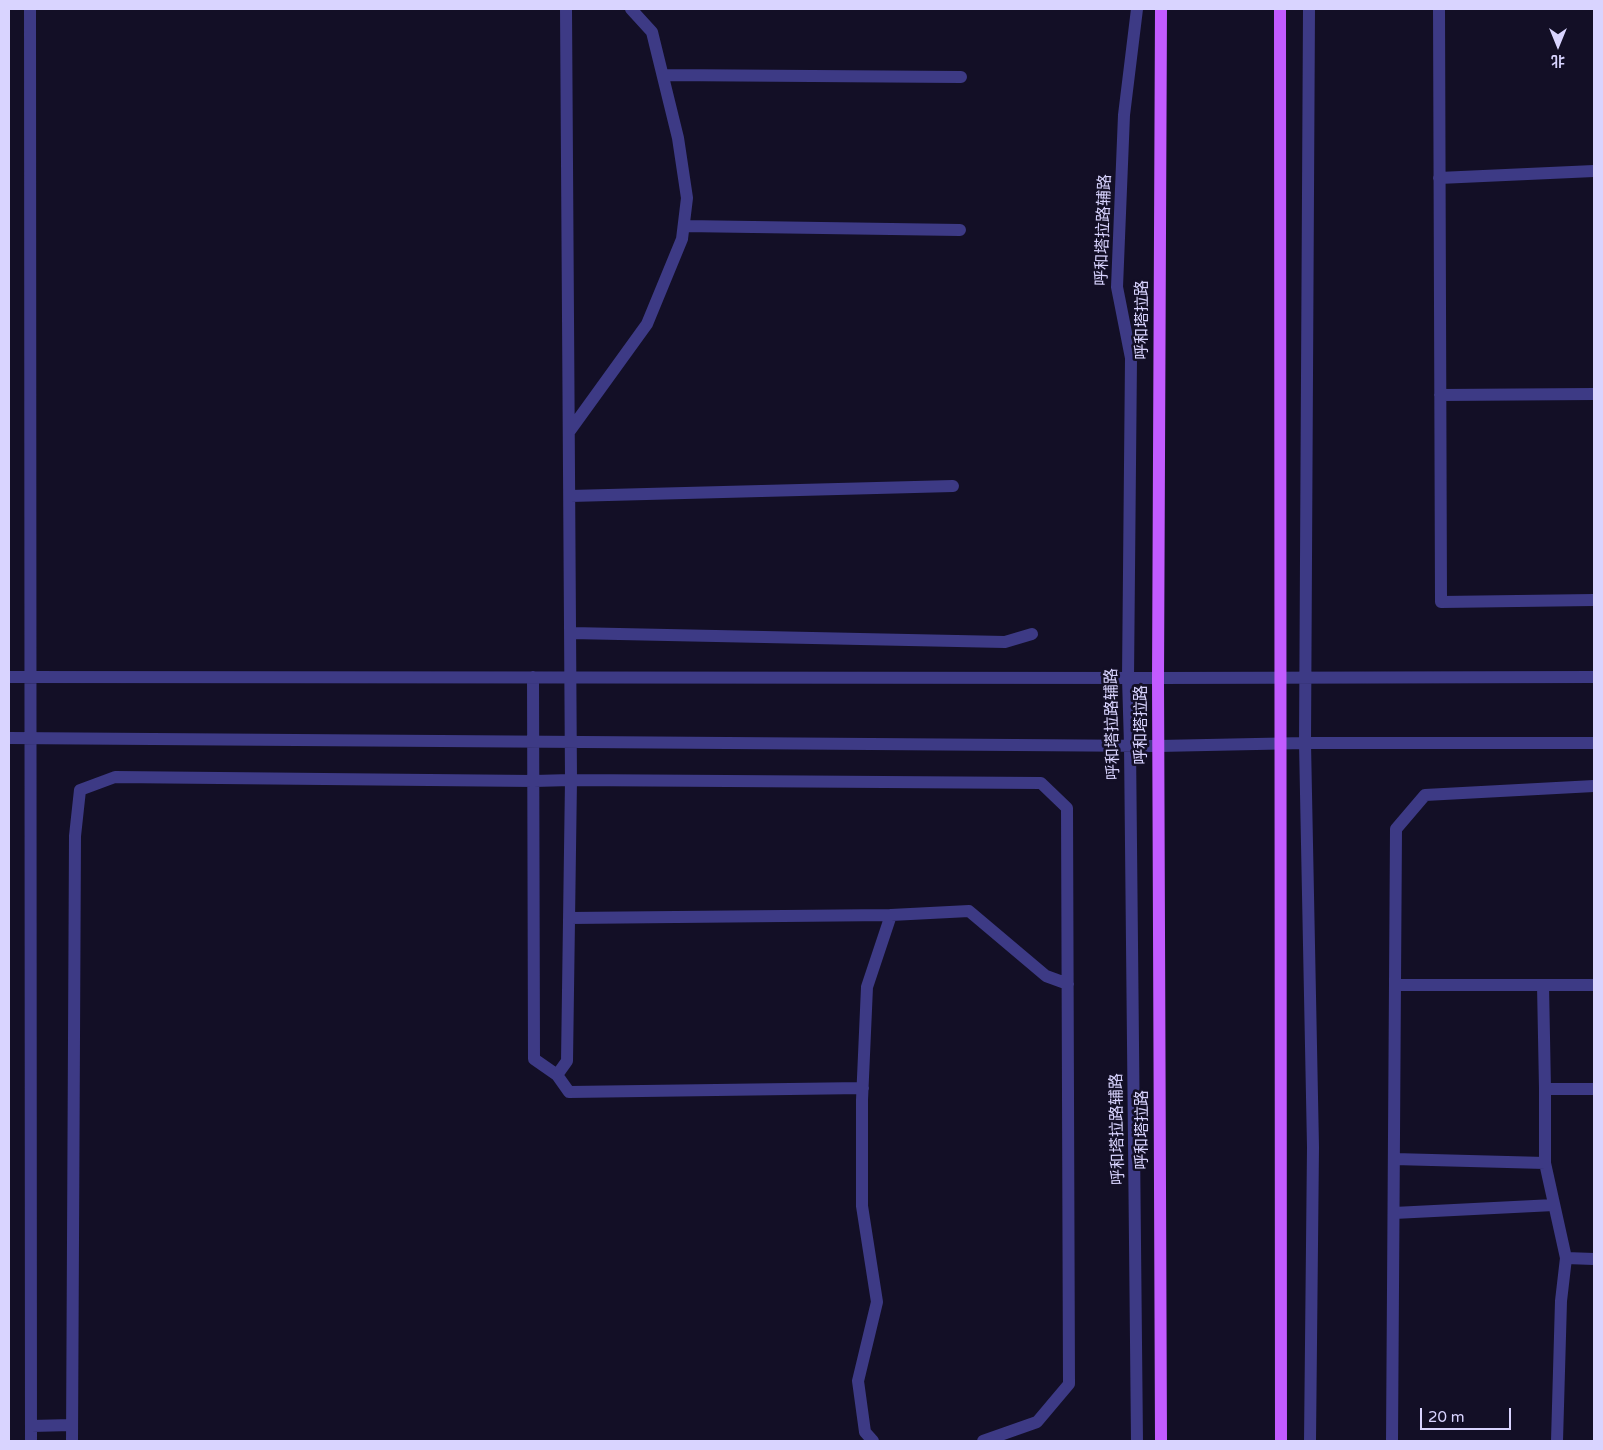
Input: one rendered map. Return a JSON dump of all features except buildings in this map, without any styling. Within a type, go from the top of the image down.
[{"type":"main road","name":"呼和塔拉路","points":[[1161,1441],[1158,678],[1162,9]]},
{"type":"main road","points":[[1280,9],[1281,1441]]},
{"type":"street","points":[[30,9],[31,1441]]},
{"type":"street","points":[[557,1075],[567,1061],[571,780],[566,9]]},
{"type":"street","points":[[569,432],[647,324],[682,239],[684,226],[687,198],[678,138],[663,75],[652,32],[631,9]]},
{"type":"street","name":"呼和塔拉路辅路","points":[[1137,9],[1124,115],[1117,287],[1131,358],[1128,678],[1137,1441]]},
{"type":"street","points":[[1309,9],[1305,743],[1313,1147],[1310,1441]]},
{"type":"street","points":[[1439,9],[1441,602],[1594,600]]},
{"type":"street","points":[[663,75],[961,77]]},
{"type":"street","points":[[1439,178],[1594,171]]},
{"type":"street","points":[[684,226],[960,230]]},
{"type":"street","points":[[1440,395],[1594,394]]},
{"type":"street","points":[[570,496],[953,486]]},
{"type":"street","points":[[571,632],[1006,642],[1032,634]]},
{"type":"street","points":[[9,677],[1594,677]]},
{"type":"street","points":[[533,677],[534,1059],[557,1075],[569,1092],[863,1088]]},
{"type":"street","points":[[9,738],[1158,746],[1305,743],[1594,743]]},
{"type":"street","points":[[72,1441],[75,836],[80,790],[115,777],[1041,783],[1067,808],[1069,1384],[1037,1422],[983,1441]]},
{"type":"street","points":[[1392,1441],[1396,829],[1425,795],[1594,786]]},
{"type":"street","points":[[569,918],[891,915],[969,911],[1046,976],[1068,984]]},
{"type":"street","points":[[873,1441],[865,1432],[858,1381],[876,1302],[862,1206],[863,1088],[867,987],[891,915]]},
{"type":"street","points":[[1395,985],[1594,985]]},
{"type":"street","points":[[1543,985],[1545,1163],[1566,1258],[1561,1301],[1557,1441]]},
{"type":"street","points":[[1545,1089],[1594,1089]]},
{"type":"street","points":[[1394,1159],[1545,1163]]},
{"type":"street","points":[[1394,1213],[1554,1205]]},
{"type":"street","points":[[1566,1258],[1594,1259]]},
{"type":"street","points":[[31,1426],[72,1425]]}]
